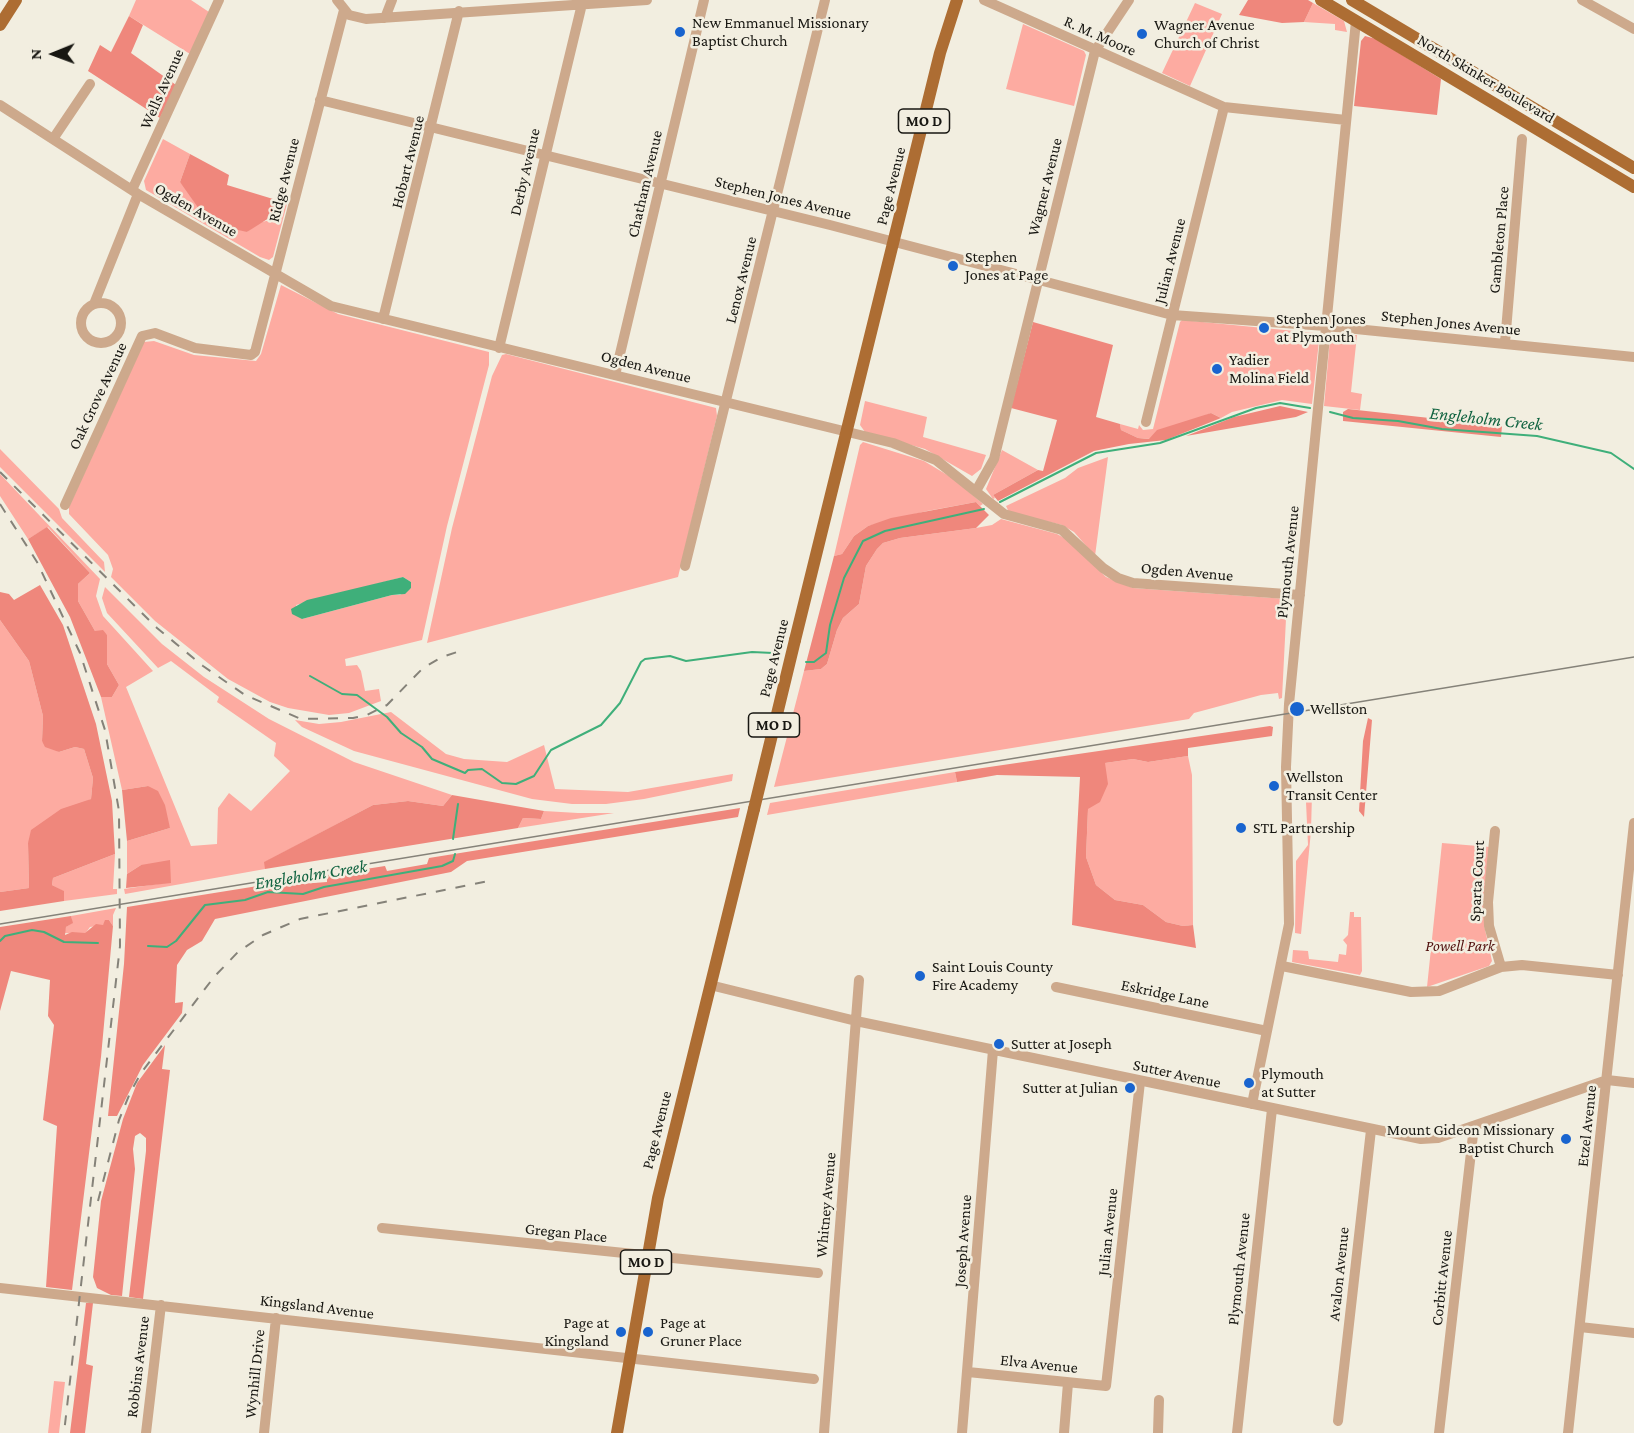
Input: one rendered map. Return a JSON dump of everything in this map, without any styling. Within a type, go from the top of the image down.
[{"type":"main road","points":[[0,25],[16,0]]},
{"type":"main road","name":"Page Avenue","points":[[617,1433],[646,1257],[664,1171],[940,53],[957,0]]},
{"type":"main road","name":"North Skinker Boulevard","points":[[1321,0],[1634,187]]},
{"type":"main road","name":"North Skinker Boulevard","points":[[1352,0],[1634,168]]},
{"type":"street","name":"Wells Avenue","points":[[94,304],[135,192],[219,0]]},
{"type":"street","points":[[338,0],[344,10],[361,19],[530,3],[582,4],[647,0]]},
{"type":"street","points":[[386,18],[392,0]]},
{"type":"street","name":"Chatham Avenue","points":[[615,375],[704,0]]},
{"type":"street","name":"Lenox Avenue","points":[[685,566],[825,0]]},
{"type":"street","name":"R. M. Moore","points":[[984,0],[1224,107],[1346,120]]},
{"type":"street","name":"Wagner Avenue","points":[[976,491],[992,464],[1095,51],[1129,0]]},
{"type":"street","points":[[1582,0],[1634,29]]},
{"type":"street","name":"Derby Avenue","points":[[499,348],[582,4]]},
{"type":"street","name":"Ridge Avenue","points":[[251,355],[255,352],[277,274],[344,10]]},
{"type":"street","name":"Hobart Avenue","points":[[383,319],[459,11]]},
{"type":"street","name":"Plymouth Avenue","points":[[1252,1104],[1282,966],[1291,901],[1287,741],[1356,21]]},
{"type":"street","points":[[53,139],[90,84]]},
{"type":"street","name":"Stephen Jones Avenue","points":[[320,100],[660,182],[1172,315],[1326,326],[1634,357]]},
{"type":"street","name":"Ogden Avenue","points":[[0,105],[135,192],[331,306],[893,443],[936,460],[1004,514],[1062,530],[1103,568],[1118,578],[1150,585],[1300,595]]},
{"type":"street","name":"Julian Avenue","points":[[1146,422],[1224,107]]},
{"type":"street","name":"Gambleton Place","points":[[1505,343],[1522,139]]},
{"type":"street","name":"Oak Grove Avenue","points":[[65,505],[142,336],[155,333],[195,348],[251,355]]},
{"type":"street","name":"Etzel Avenue","points":[[1568,1433],[1634,823]]},
{"type":"street","name":"Sparta Court","points":[[1495,831],[1488,902],[1489,926],[1501,967]]},
{"type":"street","points":[[1282,966],[1411,992],[1439,991],[1501,967],[1522,965],[1618,975]]},
{"type":"street","name":"Whitney Avenue","points":[[824,1433],[859,980]]},
{"type":"street","name":"Sutter Avenue","points":[[710,985],[856,1021],[1371,1130],[1430,1140],[1607,1080],[1634,1083]]},
{"type":"street","name":"Eskridge Lane","points":[[1056,987],[1268,1030]]},
{"type":"street","name":"Joseph Avenue","points":[[962,1433],[993,1050]]},
{"type":"street","name":"Julian Avenue","points":[[1106,1386],[1140,1082]]},
{"type":"street","name":"Plymouth Avenue","points":[[1237,1433],[1272,1108]]},
{"type":"street","name":"Corbitt Avenue","points":[[1439,1433],[1474,1126]]},
{"type":"street","name":"Avalon Avenue","points":[[1338,1421],[1371,1130]]},
{"type":"street","name":"Gregan Place","points":[[382,1228],[818,1273]]},
{"type":"street","name":"Kingsland Avenue","points":[[0,1288],[814,1379]]},
{"type":"street","name":"Robbins Avenue","points":[[146,1433],[161,1305]]},
{"type":"street","name":"Wynhill Drive","points":[[264,1433],[276,1318]]},
{"type":"street","points":[[1580,1327],[1634,1333]]},
{"type":"street","name":"Elva Avenue","points":[[968,1372],[1106,1386]]},
{"type":"street","points":[[1064,1433],[1068,1383]]},
{"type":"street","points":[[1158,1433],[1159,1400]]},
{"type":"green space","points":[[136,0],[191,0],[209,12],[190,54],[129,16]]},
{"type":"green space","points":[[1195,3],[1222,14],[1190,86],[1162,73]]},
{"type":"green space","points":[[1313,3],[1344,21],[1347,32],[1335,30],[1335,24],[1304,22]]},
{"type":"green space","points":[[1023,24],[1084,51],[1086,55],[1074,106],[1006,89]]},
{"type":"green space","points":[[163,139],[190,154],[180,182],[247,232],[258,223],[270,220],[280,211],[283,202],[287,204],[273,257],[269,260],[260,257],[146,190],[144,181]]},
{"type":"green space","points":[[281,285],[338,314],[489,352],[489,365],[447,526],[422,640],[345,659],[346,666],[357,665],[361,671],[365,691],[379,689],[381,701],[349,713],[329,715],[288,708],[270,702],[228,679],[155,621],[111,577],[113,569],[108,555],[69,514],[69,507],[144,342],[154,341],[194,355],[256,361],[261,354]],"holes":[[[403,577],[411,582],[411,588],[400,595],[392,595],[302,619],[296,605]]]},
{"type":"green space","points":[[1182,320],[1315,333],[1319,341],[1312,404],[1282,400],[1232,412],[1221,418],[1211,413],[1150,439],[1138,438],[1121,430],[1120,424],[1138,429],[1139,425],[1143,430],[1153,429]]},
{"type":"green space","points":[[1333,335],[1357,335],[1351,392],[1362,394],[1360,410],[1324,406],[1330,339]]},
{"type":"green space","points":[[506,354],[716,408],[717,416],[678,577],[427,643],[452,528],[492,376],[502,355]]},
{"type":"green space","points":[[865,401],[927,417],[923,437],[986,455],[981,469],[972,476],[925,449],[865,432],[860,425]]},
{"type":"green space","points":[[863,442],[924,461],[954,479],[983,504],[980,506],[976,502],[927,511],[868,526],[854,536],[842,554],[834,556],[860,445]]},
{"type":"green space","points":[[0,449],[59,509],[62,518],[104,562],[105,572],[0,467]]},
{"type":"green space","points":[[1002,450],[1038,470],[993,495],[995,498],[993,499],[986,489]]},
{"type":"green space","points":[[1108,457],[1095,556],[1074,532],[1062,525],[1009,512],[1006,506],[1065,478],[1078,468]]},
{"type":"green space","points":[[0,474],[100,579],[96,596],[103,616],[153,671],[126,687],[191,846],[217,844],[218,808],[229,793],[251,811],[290,771],[274,756],[276,743],[217,702],[219,697],[171,661],[158,668],[107,613],[102,598],[105,587],[162,644],[204,677],[269,719],[354,762],[452,795],[443,806],[408,801],[373,805],[265,862],[265,869],[125,894],[124,889],[171,882],[141,865],[127,874],[127,841],[170,828],[148,786],[122,790],[101,697],[112,697],[119,685],[107,664],[107,635],[95,631],[78,601],[78,584],[90,573],[48,527],[28,539],[0,496]]},
{"type":"green space","points":[[1001,519],[1057,534],[1066,539],[1106,577],[1133,588],[1287,599],[1282,698],[1279,699],[1278,693],[1261,695],[1194,713],[1189,719],[774,787],[804,671],[821,669],[827,664],[843,618],[859,604],[866,566],[877,549],[883,543],[900,538],[992,525]]},
{"type":"green space","points":[[0,620],[29,661],[43,716],[42,741],[59,752],[75,747],[84,749],[93,778],[91,799],[28,843],[29,888],[0,892]]},
{"type":"green space","points":[[391,712],[446,754],[464,759],[507,762],[544,745],[555,789],[628,792],[733,774],[732,781],[644,799],[606,804],[572,804],[532,799],[354,751],[302,727],[295,720],[319,724]]},
{"type":"green space","points":[[1188,756],[1192,775],[1193,925],[1183,926],[1166,922],[1143,905],[1115,900],[1096,885],[1086,857],[1088,809],[1105,763],[1133,759],[1148,762]]},
{"type":"green space","points":[[955,772],[957,782],[767,815],[770,803]]},
{"type":"green space","points":[[1312,794],[1311,831],[1301,934],[1295,933],[1296,861],[1308,845],[1306,802]]},
{"type":"green space","points":[[544,811],[614,813],[518,828],[523,818],[541,819]]},
{"type":"green space","name":"Powell Park","points":[[1442,843],[1490,847],[1484,925],[1492,961],[1489,966],[1427,987]]},
{"type":"green space","points":[[115,854],[113,889],[117,889],[117,894],[64,901],[63,891],[52,885],[53,878]]},
{"type":"green space","points":[[116,908],[113,915],[113,926],[109,920],[103,925],[90,927],[85,934],[64,933],[66,927],[72,923],[71,916]]},
{"type":"green space","points":[[1350,912],[1354,912],[1354,917],[1361,917],[1362,971],[1360,975],[1292,962],[1293,950],[1308,951],[1309,959],[1338,962],[1339,954],[1346,955],[1347,945],[1343,940],[1348,935]]},
{"type":"green space","points":[[54,1381],[65,1382],[59,1433],[48,1433]]},
{"type":"shaded area","points":[[1248,0],[1308,0],[1313,3],[1304,22],[1282,23],[1239,15]]},
{"type":"shaded area","points":[[129,16],[143,25],[131,53],[176,85],[160,118],[88,71],[100,45],[111,52]]},
{"type":"shaded area","points":[[1365,36],[1376,39],[1441,79],[1437,115],[1354,106],[1361,41]]},
{"type":"shaded area","points":[[190,154],[229,175],[227,185],[283,202],[280,211],[247,232],[221,226],[204,216],[180,182]]},
{"type":"shaded area","points":[[1033,322],[1113,345],[1096,417],[1120,424],[1121,430],[1138,438],[1149,439],[1157,430],[1211,413],[1221,418],[1166,440],[1094,451],[998,501],[993,495],[1038,470],[1043,471],[1057,420],[1011,408]]},
{"type":"shaded area","points":[[1280,406],[1308,412],[1296,417],[1186,436],[1234,417]]},
{"type":"shaded area","points":[[1348,409],[1502,426],[1501,437],[1343,421],[1343,412]]},
{"type":"shaded area","points":[[976,502],[989,515],[976,528],[900,538],[883,543],[866,566],[859,604],[843,618],[827,664],[821,669],[804,671],[834,556],[842,554],[854,536],[868,526],[891,518]]},
{"type":"shaded area","points":[[47,527],[90,573],[78,584],[78,601],[95,631],[103,630],[107,635],[107,664],[119,685],[112,697],[101,697],[70,617],[28,539]]},
{"type":"shaded area","points":[[403,577],[411,582],[411,588],[405,594],[392,595],[302,619],[292,614],[291,609],[307,600]]},
{"type":"shaded area","points":[[40,585],[63,625],[96,724],[112,801],[115,854],[53,878],[52,885],[64,891],[64,901],[0,911],[0,892],[29,888],[28,843],[31,830],[61,809],[91,799],[93,778],[84,749],[75,747],[59,752],[45,747],[42,741],[43,716],[29,661],[0,620],[0,592],[9,594],[14,600]]},
{"type":"shaded area","points":[[1368,718],[1372,720],[1364,817],[1359,811],[1363,741]]},
{"type":"shaded area","points":[[1273,727],[1272,736],[1188,748],[1188,756],[1148,762],[1133,759],[1105,763],[1108,784],[1100,802],[1088,809],[1086,857],[1096,885],[1115,900],[1143,905],[1166,922],[1183,926],[1193,925],[1196,948],[1072,925],[1080,777],[997,775],[957,782],[955,772]]},
{"type":"shaded area","points":[[148,786],[158,791],[165,805],[170,828],[127,841],[122,790]]},
{"type":"shaded area","points":[[452,795],[544,811],[541,819],[523,818],[518,828],[265,869],[264,862],[373,805],[408,801],[443,806]]},
{"type":"shaded area","points":[[740,808],[738,817],[467,861],[451,872],[215,919],[202,941],[187,950],[177,965],[175,1003],[183,1002],[182,1013],[143,1065],[117,1116],[108,1116],[124,964],[127,907],[295,880],[300,884],[327,882],[327,875],[385,866],[387,871],[427,864],[429,858]]},
{"type":"shaded area","points":[[170,860],[171,883],[126,888],[127,874],[141,865]]},
{"type":"shaded area","points":[[71,916],[73,923],[66,927],[65,935],[72,932],[85,933],[96,924],[103,925],[105,920],[109,920],[113,926],[101,1057],[72,1290],[46,1287],[57,1126],[43,1120],[54,1025],[48,1016],[50,980],[11,971],[0,1011],[0,927]]},
{"type":"shaded area","points":[[165,1045],[162,1069],[170,1070],[143,1299],[129,1297],[146,1151],[146,1138],[140,1133],[135,1136],[133,1149],[135,1169],[122,1296],[111,1295],[97,1288],[93,1277],[101,1201],[123,1119],[137,1083]]},
{"type":"shaded area","points":[[86,1303],[93,1303],[86,1364],[93,1366],[85,1433],[70,1433]]},
{"type":"waterway","name":"Engleholm Creek","points":[[1000,502],[1096,453],[1160,443],[1256,408],[1280,403],[1310,408]]},
{"type":"waterway","name":"Engleholm Creek","points":[[1330,412],[1353,418],[1398,421],[1442,429],[1537,436],[1611,453],[1634,469]]},
{"type":"waterway","name":"Engleholm Creek","points":[[806,662],[814,662],[826,653],[830,625],[844,578],[863,541],[885,531],[984,509]]},
{"type":"waterway","name":"Engleholm Creek","points":[[310,676],[342,694],[357,695],[387,717],[401,733],[422,747],[432,759],[465,773],[468,770],[482,769],[502,783],[516,784],[534,776],[551,750],[601,725],[620,703],[641,662],[645,659],[670,656],[686,661],[752,652],[773,653]]},
{"type":"waterway","name":"Engleholm Creek","points":[[453,839],[458,804]]},
{"type":"waterway","name":"Engleholm Creek","points":[[148,946],[167,947],[176,941],[205,905],[245,900],[268,892],[303,894],[324,887],[442,866],[453,861],[455,854]]},
{"type":"waterway","name":"Engleholm Creek","points":[[0,941],[5,936],[32,930],[44,932],[64,942],[98,943]]},
{"type":"tram line","points":[[0,924],[1634,657]]},
{"type":"railway","points":[[0,472],[157,628],[203,666],[245,695],[301,719],[353,718],[367,715],[387,705],[423,668],[442,657],[463,650]]},
{"type":"railway","points":[[0,504],[37,562],[80,653],[105,730],[119,811],[120,946],[64,1433]]},
{"type":"railway","points":[[98,1201],[119,1120],[141,1073],[214,977],[238,952],[263,935],[300,919],[489,881]]},
{"type":"place","name":"New Emmanuel Missionary Baptist Church","points":[[680,32]]},
{"type":"place","name":"Wagner Avenue Church of Christ","points":[[1142,34]]},
{"type":"place","name":"Stephen Jones at Page","points":[[953,266]]},
{"type":"place","name":"Stephen Jones at Plymouth","points":[[1264,328]]},
{"type":"place","name":"Yadier Molina Field","points":[[1217,369]]},
{"type":"place","name":"Wellston","points":[[1297,709]]},
{"type":"place","name":"Wellston Transit Center","points":[[1274,786]]},
{"type":"place","name":"STL Partnership","points":[[1241,828]]},
{"type":"place","name":"Saint Louis County Fire Academy","points":[[920,976]]},
{"type":"place","name":"Sutter at Joseph","points":[[999,1044]]},
{"type":"place","name":"Plymouth at Sutter","points":[[1249,1083]]},
{"type":"place","name":"Sutter at Julian","points":[[1130,1088]]},
{"type":"place","name":"Mount Gideon Missionary Baptist Church","points":[[1566,1139]]},
{"type":"place","name":"Page at Kingsland","points":[[621,1332]]},
{"type":"place","name":"Page at Gruner Place","points":[[648,1332]]}]
